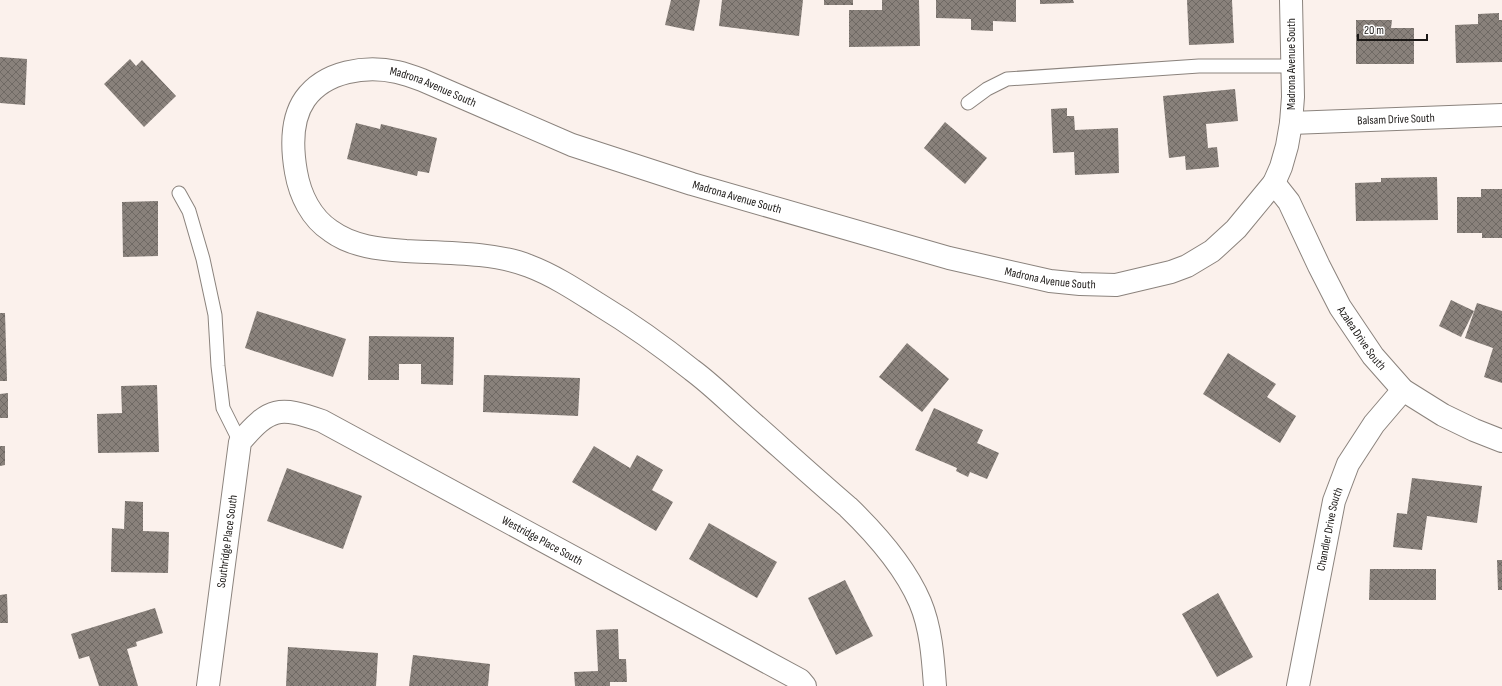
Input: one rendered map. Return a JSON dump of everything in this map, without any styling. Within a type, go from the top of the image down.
[{"type":"main road","name":"Madrona Avenue South","points":[[935,686],[929,631],[920,602],[903,572],[868,527],[848,507],[693,370],[627,322],[572,288],[528,266],[501,258],[382,249],[361,245],[342,238],[330,231],[315,218],[306,203],[297,178],[293,155],[294,134],[298,115],[305,99],[317,86],[334,76],[353,70],[375,69],[397,72],[422,80],[572,145],[692,184],[949,258],[1050,281],[1116,285],[1171,272],[1187,266],[1212,251],[1236,230],[1274,183],[1281,168],[1291,123],[1293,96],[1291,0]]},
{"type":"main road","name":"Balsam Drive South","points":[[1291,123],[1502,115]]},
{"type":"main road","name":"Azalea Drive South","points":[[1274,183],[1289,202],[1318,266],[1340,307],[1373,356],[1403,390],[1443,415],[1502,442]]},
{"type":"main road","name":"Chandler Drive South","points":[[1298,686],[1334,501],[1348,464],[1374,424],[1403,390]]},
{"type":"main road","name":"Westridge Place South","points":[[240,442],[263,418],[274,412],[296,412],[322,421],[800,680],[805,686]]},
{"type":"main road","name":"Southridge Place South","points":[[208,686],[240,442]]},
{"type":"lane","points":[[968,103],[987,89],[1007,79],[1199,66],[1292,66]]},
{"type":"lane","points":[[179,193],[189,211],[203,259],[215,315],[218,366],[223,408],[240,442]]},
{"type":"building","points":[[671,0],[700,0],[694,31],[665,25]]},
{"type":"building","points":[[722,0],[803,0],[799,36],[719,26]]},
{"type":"building","points":[[824,0],[853,0],[853,5],[824,5]]},
{"type":"building","points":[[882,0],[919,0],[920,46],[849,47],[849,10],[882,10]]},
{"type":"building","points":[[936,0],[1016,0],[1016,22],[993,21],[993,31],[971,30],[971,19],[936,18]]},
{"type":"building","points":[[1040,0],[1073,0],[1074,3],[1040,4]]},
{"type":"building","points":[[1187,0],[1232,0],[1234,43],[1189,45]]},
{"type":"building","points":[[1499,13],[1499,20],[1502,20],[1502,62],[1456,63],[1455,25],[1478,24],[1478,14]]},
{"type":"building","points":[[1356,20],[1392,20],[1391,28],[1414,28],[1414,64],[1356,64]]},
{"type":"building","points":[[0,57],[27,59],[25,105],[0,103]]},
{"type":"building","points":[[130,59],[136,66],[142,60],[176,96],[144,127],[104,84]]},
{"type":"building","points":[[1235,89],[1238,121],[1206,124],[1208,148],[1217,147],[1219,167],[1186,170],[1185,156],[1169,158],[1163,96]]},
{"type":"building","points":[[1067,108],[1067,116],[1074,116],[1075,130],[1118,128],[1119,173],[1075,175],[1074,152],[1053,153],[1051,109]]},
{"type":"building","points":[[945,122],[987,158],[965,184],[924,148]]},
{"type":"building","points":[[356,123],[380,129],[381,124],[437,138],[429,173],[418,171],[417,176],[347,159]]},
{"type":"building","points":[[1437,177],[1438,220],[1356,221],[1355,183],[1381,182],[1381,178]]},
{"type":"building","points":[[1481,189],[1502,189],[1502,238],[1482,238],[1482,233],[1457,233],[1457,197],[1481,197]]},
{"type":"building","points":[[158,201],[158,256],[123,257],[122,202]]},
{"type":"building","points":[[1451,300],[1474,311],[1461,337],[1439,326]]},
{"type":"building","points":[[1477,303],[1502,311],[1502,383],[1484,377],[1493,348],[1465,338]]},
{"type":"building","points":[[257,311],[346,339],[333,377],[245,348]]},
{"type":"building","points":[[0,313],[5,313],[7,381],[0,381]]},
{"type":"building","points":[[369,336],[454,337],[453,385],[421,384],[421,364],[399,364],[399,380],[368,380]]},
{"type":"building","points":[[907,343],[949,379],[922,412],[879,377]]},
{"type":"building","points":[[1228,353],[1276,384],[1267,397],[1296,416],[1280,443],[1203,394]]},
{"type":"building","points":[[484,375],[580,378],[578,416],[483,412]]},
{"type":"building","points":[[157,385],[159,452],[98,453],[97,414],[122,413],[121,386]]},
{"type":"building","points":[[8,393],[8,418],[0,418],[0,394]]},
{"type":"building","points":[[934,408],[983,430],[977,443],[999,453],[987,479],[970,472],[968,477],[956,471],[957,468],[915,450]]},
{"type":"building","points":[[0,446],[5,446],[5,465],[0,466]]},
{"type":"building","points":[[594,446],[630,468],[637,455],[663,470],[652,490],[673,502],[656,531],[572,482]]},
{"type":"building","points":[[287,468],[362,496],[343,549],[267,521]]},
{"type":"building","points":[[1412,478],[1482,486],[1477,523],[1427,516],[1422,550],[1393,547],[1397,513],[1407,514]]},
{"type":"building","points":[[125,501],[143,502],[143,531],[169,532],[168,573],[111,572],[112,528],[124,529]]},
{"type":"building","points":[[709,523],[777,562],[757,598],[689,559]]},
{"type":"building","points":[[1497,560],[1502,560],[1502,590],[1498,590]]},
{"type":"building","points":[[1370,569],[1436,569],[1436,600],[1369,600]]},
{"type":"building","points":[[845,580],[873,636],[836,655],[808,598]]},
{"type":"building","points":[[1218,593],[1253,657],[1217,677],[1182,614]]},
{"type":"building","points":[[7,594],[8,623],[0,623],[0,595]]},
{"type":"building","points":[[155,608],[163,633],[136,642],[137,646],[127,649],[138,686],[99,686],[89,656],[79,659],[71,634]]},
{"type":"building","points":[[618,629],[619,659],[626,659],[627,682],[610,682],[610,686],[575,686],[574,672],[598,671],[596,630]]},
{"type":"building","points":[[288,647],[378,653],[376,686],[286,686]]},
{"type":"building","points":[[413,655],[490,664],[488,686],[409,686]]}]
